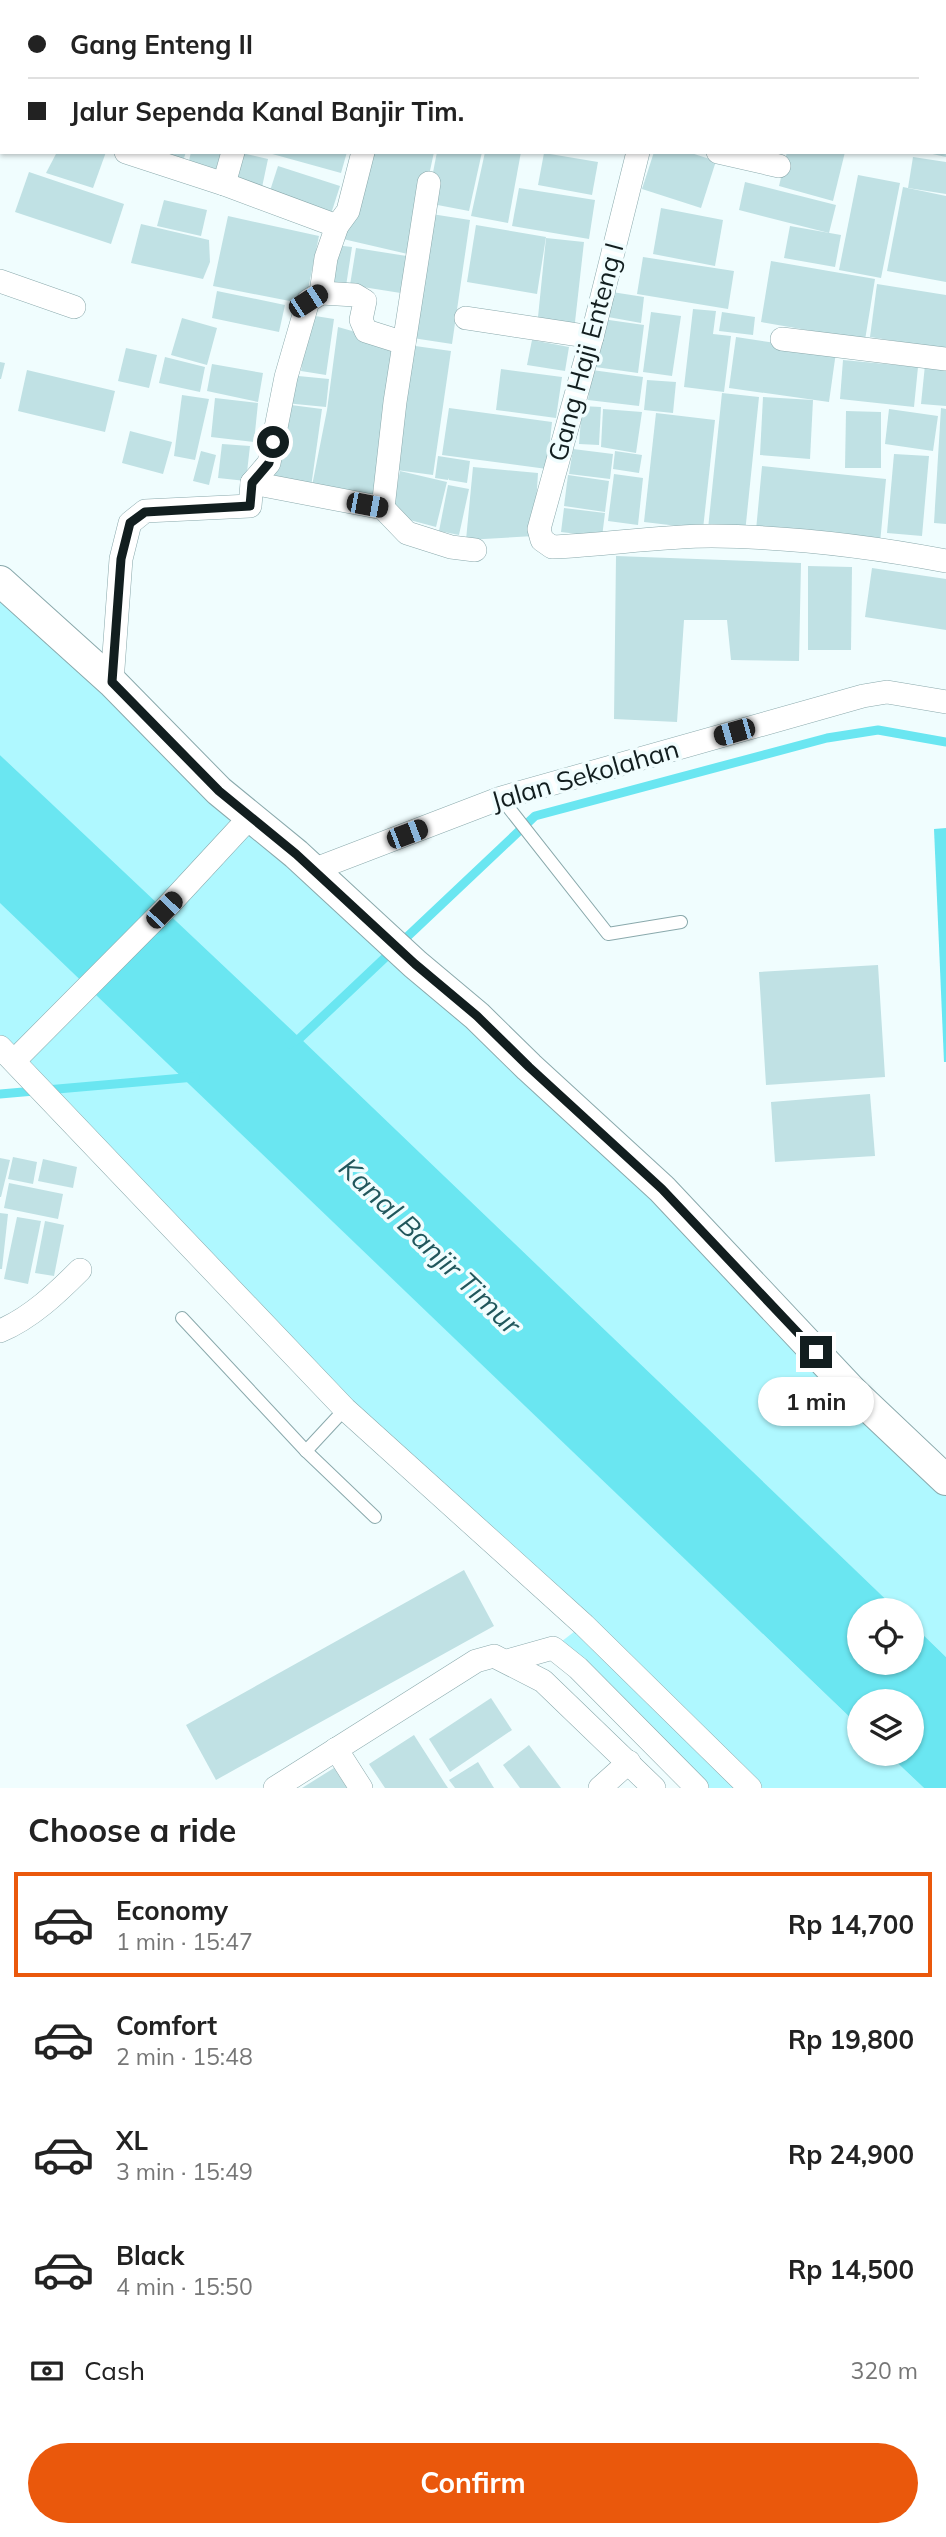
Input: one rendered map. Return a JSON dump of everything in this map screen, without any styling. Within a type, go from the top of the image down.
[{"type":"street","points":[[132,154],[224,184],[337,226]]},
{"type":"street","points":[[224,184],[232,154]]},
{"type":"street","points":[[321,293],[326,258],[337,226],[348,212],[362,154]]},
{"type":"street","name":"Gang Haji Enteng I","points":[[638,154],[592,337],[539,529],[542,540],[552,547],[709,536],[788,538],[875,548],[946,561]]},
{"type":"street","points":[[727,154],[779,166]]},
{"type":"street","points":[[383,508],[404,344],[429,183]]},
{"type":"street","points":[[0,281],[74,307]]},
{"type":"street","points":[[112,682],[121,559],[130,523],[145,512],[250,506],[252,483],[269,463],[286,377],[308,301],[321,293],[360,297],[365,301],[362,320],[366,331],[404,344]]},
{"type":"street","points":[[466,318],[592,337]]},
{"type":"street","points":[[782,340],[946,359]]},
{"type":"street","points":[[252,483],[383,508],[407,533],[438,544],[475,550]]},
{"type":"street","points":[[0,581],[112,682],[219,791],[241,827],[296,854],[415,964],[477,1016],[662,1189],[854,1393],[946,1480]]},
{"type":"street","name":"Jalan Sekolahan","points":[[313,870],[501,798],[863,696],[887,692],[946,702]]},
{"type":"street","points":[[241,827],[164,910],[33,1041],[7,1054],[345,1409],[576,1618],[750,1788]]},
{"type":"street","points":[[0,1331],[40,1307],[80,1270]]},
{"type":"street","points":[[507,1661],[553,1648],[578,1668],[697,1788]]},
{"type":"street","points":[[275,1788],[476,1661],[494,1656],[543,1681],[654,1788]]},
{"type":"street","points":[[336,1748],[361,1788]]},
{"type":"street","points":[[600,1788],[629,1762]]},
{"type":"lane","points":[[501,798],[608,934],[681,922]]},
{"type":"lane","points":[[182,1318],[306,1451],[375,1517]]},
{"type":"lane","points":[[306,1451],[345,1409]]},
{"type":"shaded area","points":[[0,581],[946,1480],[946,1657],[924,1636],[924,1598],[884,1598],[0,755]]},
{"type":"shaded area","points":[[0,902],[847,1714],[847,1766],[901,1766],[924,1788],[699,1788],[553,1648],[583,1625],[345,1409],[0,1047]]},
{"type":"water","name":"Kanal Banjir Timur","points":[[0,755],[300,1038],[884,1598],[847,1598],[847,1675],[924,1675],[924,1636],[946,1657],[946,1788],[924,1788],[901,1766],[924,1766],[924,1689],[847,1689],[847,1715],[0,903]]},
{"type":"water","points":[[946,828],[946,1062],[944,1062],[934,829]]},
{"type":"building","points":[[56,154],[105,154],[93,188],[46,173]]},
{"type":"building","points":[[151,154],[185,154],[182,164]]},
{"type":"building","points":[[191,154],[220,154],[214,177],[187,169]]},
{"type":"building","points":[[242,154],[268,159],[261,192],[235,186]]},
{"type":"building","points":[[272,154],[346,154],[341,173]]},
{"type":"building","points":[[366,154],[434,154],[412,255],[343,239]]},
{"type":"building","points":[[437,154],[482,154],[469,211],[427,203]]},
{"type":"building","points":[[485,154],[521,154],[508,223],[471,216]]},
{"type":"building","points":[[544,154],[598,162],[592,195],[538,185]]},
{"type":"building","points":[[653,154],[694,154],[716,161],[701,208],[642,189]]},
{"type":"building","points":[[787,154],[845,154],[833,201],[779,186]]},
{"type":"building","points":[[913,157],[946,162],[946,194],[908,188]]},
{"type":"building","points":[[278,166],[340,186],[330,217],[268,197]]},
{"type":"building","points":[[29,172],[124,204],[111,244],[15,212]]},
{"type":"building","points":[[858,175],[900,183],[881,278],[839,270]]},
{"type":"building","points":[[745,182],[836,205],[829,233],[739,210]]},
{"type":"building","points":[[903,187],[946,196],[946,282],[887,271]]},
{"type":"building","points":[[519,188],[595,200],[589,239],[512,226]]},
{"type":"building","points":[[164,200],[207,210],[201,236],[157,226]]},
{"type":"building","points":[[661,208],[723,220],[715,266],[653,254]]},
{"type":"building","points":[[425,213],[470,220],[452,344],[406,337]]},
{"type":"building","points":[[228,216],[319,236],[305,304],[213,286]]},
{"type":"building","points":[[141,224],[209,240],[210,262],[203,279],[131,263]]},
{"type":"building","points":[[476,225],[546,237],[537,294],[467,282]]},
{"type":"building","points":[[790,226],[841,235],[835,267],[784,258]]},
{"type":"building","points":[[546,238],[584,242],[574,331],[537,327]]},
{"type":"building","points":[[335,245],[352,247],[346,286],[329,283]]},
{"type":"building","points":[[356,248],[413,257],[407,294],[350,285]]},
{"type":"building","points":[[643,257],[734,271],[728,309],[637,294]]},
{"type":"building","points":[[771,261],[875,279],[865,340],[761,322]]},
{"type":"building","points":[[877,284],[946,295],[946,349],[870,337]]},
{"type":"building","points":[[217,291],[285,305],[279,332],[212,318]]},
{"type":"building","points":[[612,292],[644,297],[641,323],[608,317]]},
{"type":"building","points":[[693,309],[716,311],[713,334],[731,336],[724,392],[684,387]]},
{"type":"building","points":[[651,312],[681,316],[672,376],[643,372]]},
{"type":"building","points":[[722,312],[755,317],[753,335],[719,331]]},
{"type":"building","points":[[309,315],[334,319],[326,375],[301,371]]},
{"type":"building","points":[[182,318],[217,328],[207,365],[171,355]]},
{"type":"building","points":[[602,319],[644,325],[638,373],[595,367]]},
{"type":"building","points":[[338,327],[398,344],[376,506],[311,491],[327,410]]},
{"type":"building","points":[[736,337],[836,352],[829,402],[729,388]]},
{"type":"building","points":[[532,340],[569,347],[565,371],[527,365]]},
{"type":"building","points":[[408,345],[451,351],[433,475],[389,469]]},
{"type":"building","points":[[126,348],[157,355],[149,388],[118,381]]},
{"type":"building","points":[[165,357],[205,367],[200,392],[159,383]]},
{"type":"building","points":[[843,360],[918,367],[914,407],[840,399]]},
{"type":"building","points":[[0,362],[5,363],[1,379],[0,379]]},
{"type":"building","points":[[212,364],[263,373],[258,402],[207,391]]},
{"type":"building","points":[[925,365],[946,367],[946,406],[921,404]]},
{"type":"building","points":[[501,369],[562,377],[556,418],[496,410]]},
{"type":"building","points":[[27,370],[115,391],[105,432],[18,411]]},
{"type":"building","points":[[592,370],[643,377],[639,406],[588,400]]},
{"type":"building","points":[[288,375],[329,379],[326,407],[285,403]]},
{"type":"building","points":[[647,380],[676,382],[673,413],[644,410]]},
{"type":"building","points":[[722,393],[759,397],[745,533],[708,529]]},
{"type":"building","points":[[182,395],[209,399],[195,460],[174,456]]},
{"type":"building","points":[[763,397],[813,400],[810,459],[760,455]]},
{"type":"building","points":[[215,398],[258,403],[254,442],[211,437]]},
{"type":"building","points":[[283,404],[322,409],[311,487],[272,482]]},
{"type":"building","points":[[582,406],[601,407],[599,445],[579,444]]},
{"type":"building","points":[[449,408],[552,422],[547,469],[442,455]]},
{"type":"building","points":[[941,408],[946,409],[946,524],[934,523]]},
{"type":"building","points":[[603,409],[642,412],[636,453],[601,447]]},
{"type":"building","points":[[889,409],[938,416],[933,451],[885,444]]},
{"type":"building","points":[[846,411],[881,412],[881,468],[845,468]]},
{"type":"building","points":[[656,413],[715,420],[703,529],[644,522]]},
{"type":"building","points":[[130,431],[172,442],[163,474],[122,463]]},
{"type":"building","points":[[222,444],[250,446],[246,481],[218,478]]},
{"type":"building","points":[[573,449],[613,454],[610,479],[569,474]]},
{"type":"building","points":[[201,451],[216,455],[209,485],[193,481]]},
{"type":"building","points":[[615,451],[642,455],[639,473],[613,469]]},
{"type":"building","points":[[894,454],[929,456],[922,536],[887,533]]},
{"type":"building","points":[[438,456],[470,461],[467,483],[435,478]]},
{"type":"building","points":[[762,466],[886,479],[880,543],[756,530]]},
{"type":"building","points":[[473,467],[538,473],[534,536],[466,540]]},
{"type":"building","points":[[400,471],[447,482],[436,527],[391,515]]},
{"type":"building","points":[[614,474],[643,478],[638,525],[608,521]]},
{"type":"building","points":[[568,475],[609,481],[605,512],[564,506]]},
{"type":"building","points":[[448,485],[469,489],[459,535],[439,531]]},
{"type":"building","points":[[564,508],[605,513],[602,537],[561,532]]},
{"type":"building","points":[[616,556],[801,563],[799,661],[731,660],[727,620],[684,620],[677,722],[614,719]]},
{"type":"building","points":[[808,566],[852,567],[851,650],[808,650]]},
{"type":"building","points":[[872,568],[946,579],[946,630],[865,617]]},
{"type":"building","points":[[878,965],[885,1077],[766,1085],[759,972]]},
{"type":"building","points":[[870,1094],[875,1156],[775,1162],[771,1102]]},
{"type":"building","points":[[13,1157],[37,1162],[33,1184],[8,1179]]},
{"type":"building","points":[[0,1158],[10,1160],[1,1197],[0,1197]]},
{"type":"building","points":[[43,1159],[77,1167],[73,1188],[38,1181]]},
{"type":"building","points":[[9,1183],[63,1194],[58,1219],[4,1208]]},
{"type":"building","points":[[0,1213],[8,1214],[2,1269],[0,1269]]},
{"type":"building","points":[[17,1217],[41,1221],[28,1284],[4,1279]]},
{"type":"building","points":[[45,1221],[64,1225],[54,1276],[35,1273]]},
{"type":"building","points":[[464,1570],[494,1626],[216,1780],[186,1725]]},
{"type":"building","points":[[491,1698],[512,1730],[450,1772],[429,1739]]},
{"type":"building","points":[[414,1735],[448,1788],[385,1788],[369,1764]]},
{"type":"building","points":[[529,1745],[561,1788],[520,1788],[503,1765]]},
{"type":"building","points":[[478,1762],[494,1788],[455,1788],[449,1780]]},
{"type":"building","points":[[334,1768],[347,1788],[302,1788]]},
{"type":"waterway","points":[[290,1044],[300,1038],[535,816],[827,738],[878,730],[946,742]]},
{"type":"waterway","points":[[0,1094],[195,1077]]},
{"type":"route","points":[[273,442],[269,463],[252,483],[250,506],[145,512],[130,523],[121,559],[112,682],[219,791],[296,854],[415,964],[477,1016],[662,1189],[816,1352]]}]
